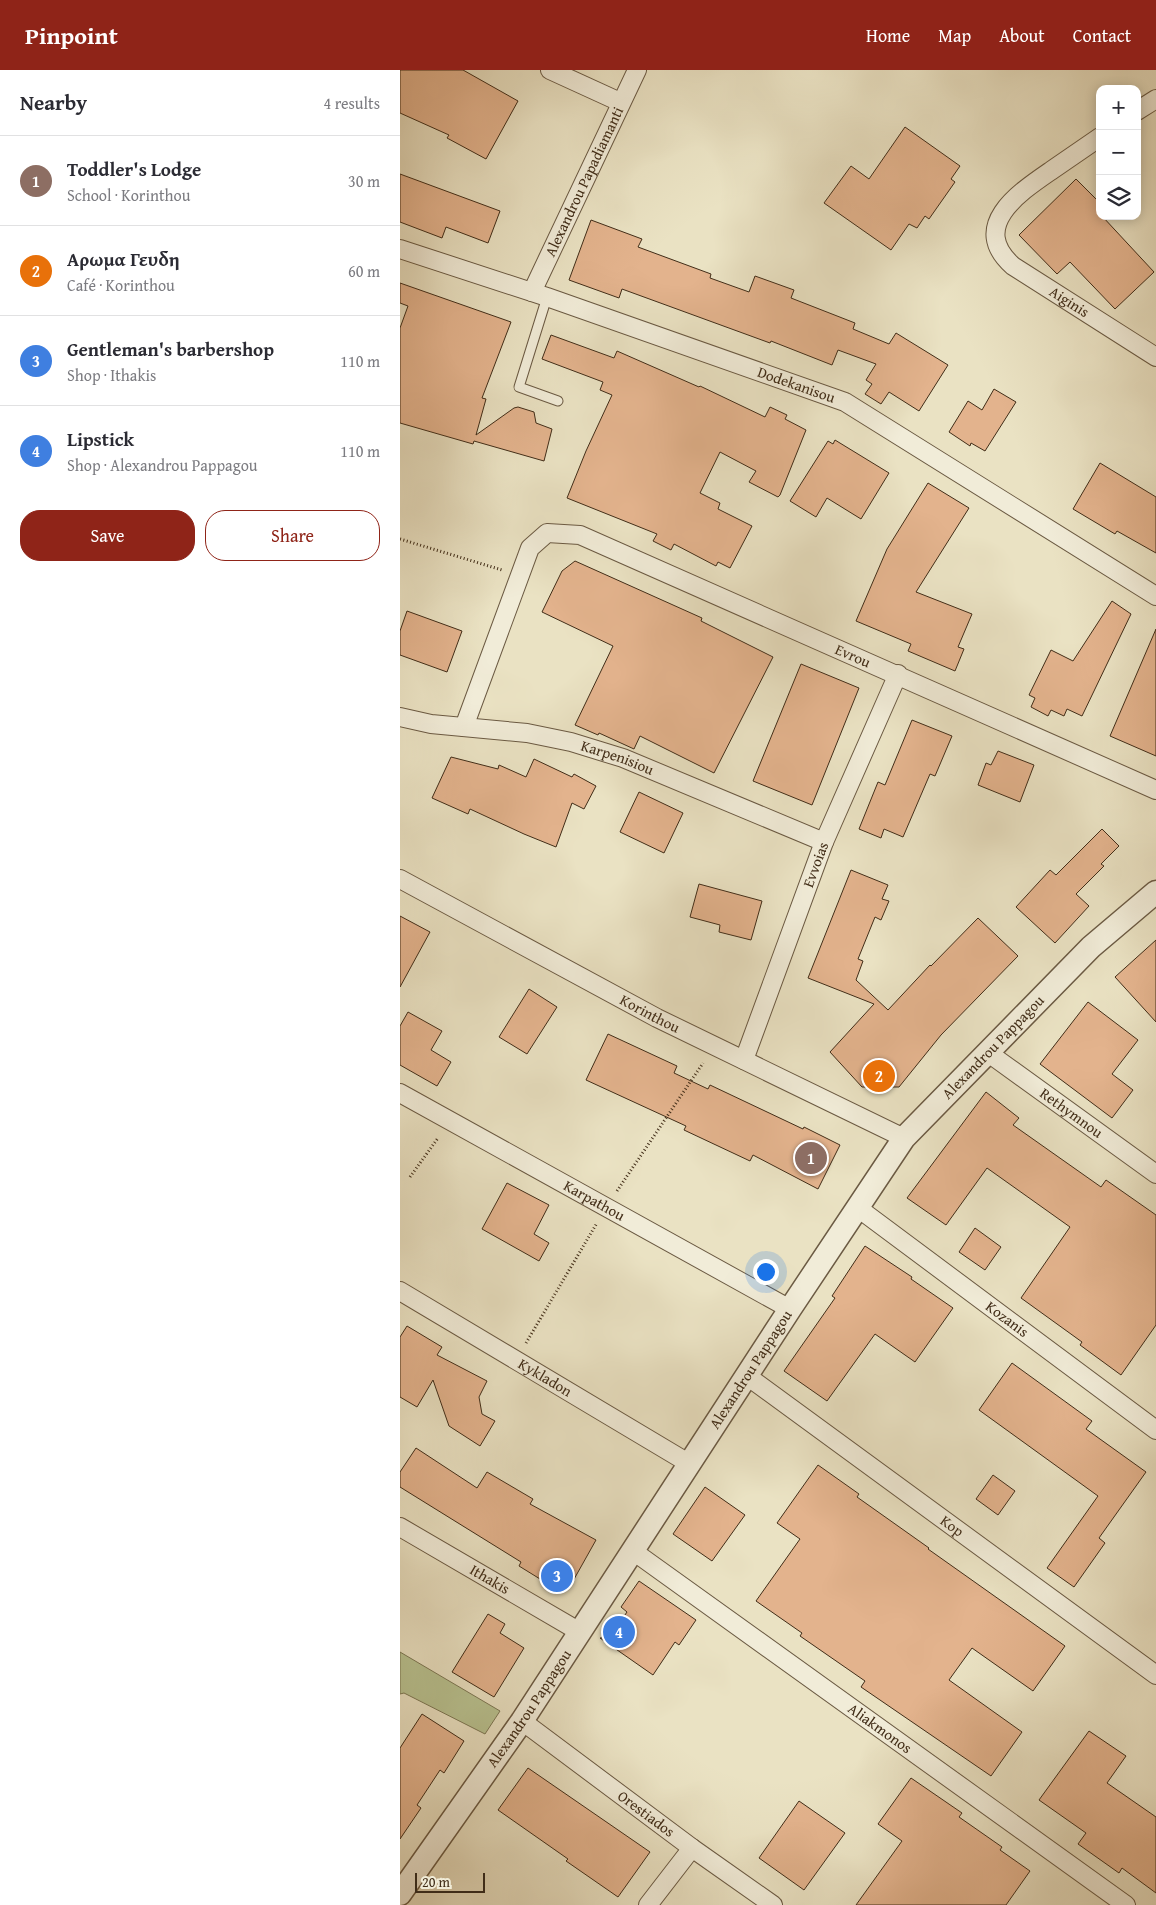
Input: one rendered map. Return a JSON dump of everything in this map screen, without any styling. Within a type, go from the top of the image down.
[{"type":"street","points":[[550,70],[620,102]]},
{"type":"street","name":"Alexandrou Papadiamanti","points":[[540,295],[620,102],[637,70]]},
{"type":"street","points":[[1141,108],[1156,98]]},
{"type":"street","name":"Aiginis","points":[[1096,140],[1019,192],[1001,215],[997,227],[997,246],[1003,258],[1013,266],[1156,357]]},
{"type":"street","name":"Dodekanisou","points":[[400,249],[540,295],[845,402],[1156,596]]},
{"type":"street","name":"Evrou","points":[[520,576],[530,548],[547,533],[580,535],[898,674],[1156,790]]},
{"type":"street","points":[[464,726],[520,576]]},
{"type":"street","name":"Evvoias","points":[[744,1060],[824,842],[898,674]]},
{"type":"street","name":"Karpenisiou","points":[[400,717],[431,724],[536,735],[572,742],[623,758],[824,842]]},
{"type":"street","name":"Korinthou","points":[[400,879],[657,1018],[904,1138]]},
{"type":"street","name":"Alexandrou Pappagou","points":[[401,1891],[522,1721],[790,1309],[904,1138],[1091,947],[1156,892]]},
{"type":"street","name":"Rethymnou","points":[[987,1052],[1156,1174]]},
{"type":"street","name":"Karpathou","points":[[400,1093],[790,1309]]},
{"type":"street","name":"Kozanis","points":[[858,1208],[1156,1430]]},
{"type":"street","name":"Kykladon","points":[[400,1291],[690,1464]]},
{"type":"street","name":"Kop","points":[[747,1376],[1156,1675]]},
{"type":"street","name":"Ithakis","points":[[400,1527],[580,1632]]},
{"type":"street","name":"Aliakmonos","points":[[633,1551],[1126,1905]]},
{"type":"street","name":"Orestiados","points":[[522,1721],[692,1848],[772,1905]]},
{"type":"street","points":[[648,1905],[692,1848]]},
{"type":"lane","points":[[540,295],[519,387],[558,402]]},
{"type":"path","points":[[400,539],[520,576]]},
{"type":"path","points":[[410,1177],[450,1121]]},
{"type":"green space","points":[[400,1652],[500,1711],[485,1734],[404,1693],[400,1694]]},
{"type":"building","points":[[400,70],[463,70],[518,101],[486,159],[447,138],[449,135],[400,113]]},
{"type":"building","points":[[905,127],[960,166],[951,179],[955,182],[929,219],[925,216],[917,228],[909,224],[891,250],[824,203],[851,166],[869,179]]},
{"type":"building","points":[[400,174],[500,211],[488,243],[446,227],[442,238],[400,222]]},
{"type":"building","points":[[1076,179],[1096,199],[1096,220],[1106,220],[1154,272],[1115,309],[1070,262],[1057,274],[1019,235]]},
{"type":"building","points":[[591,220],[642,239],[638,247],[711,274],[710,278],[749,292],[755,276],[794,290],[791,298],[855,323],[853,329],[889,344],[896,333],[948,365],[919,411],[889,392],[881,404],[865,394],[872,384],[866,380],[876,364],[838,350],[832,365],[771,341],[770,343],[622,289],[619,298],[569,280]]},
{"type":"building","points":[[400,283],[511,322],[482,398],[486,399],[476,435],[514,408],[518,407],[534,412],[536,423],[552,429],[544,461],[474,441],[473,444],[400,423],[400,328],[408,306],[400,303]]},
{"type":"building","points":[[551,335],[614,358],[617,351],[700,386],[765,417],[770,407],[787,415],[785,419],[806,430],[778,497],[749,482],[756,471],[720,452],[700,493],[720,503],[718,509],[752,526],[730,568],[718,562],[716,566],[674,544],[671,550],[653,541],[657,534],[567,498],[612,395],[600,390],[603,382],[542,359]]},
{"type":"building","points":[[994,389],[1016,402],[985,451],[971,443],[970,446],[949,432],[968,401],[982,410]]},
{"type":"building","points":[[835,440],[889,473],[861,519],[827,498],[816,517],[790,501],[828,441],[833,444]]},
{"type":"building","points":[[1100,463],[1156,497],[1156,553],[1117,531],[1115,534],[1073,509]]},
{"type":"building","points":[[928,483],[969,508],[916,592],[972,614],[958,647],[964,649],[955,671],[908,651],[911,644],[856,621],[887,549]]},
{"type":"building","points":[[575,561],[702,618],[701,621],[773,657],[714,773],[640,736],[634,749],[599,733],[598,735],[575,725],[613,646],[542,612],[562,571]]},
{"type":"building","points":[[1112,601],[1131,614],[1082,716],[1067,709],[1064,716],[1051,710],[1048,716],[1031,707],[1035,698],[1029,695],[1051,650],[1073,661]]},
{"type":"building","points":[[407,611],[462,631],[447,672],[400,655],[400,631]]},
{"type":"building","points":[[1156,629],[1156,756],[1110,736]]},
{"type":"building","points":[[801,664],[859,688],[812,805],[753,781]]},
{"type":"building","points":[[912,720],[952,736],[935,776],[930,774],[903,837],[884,829],[881,838],[859,829],[878,782],[885,785]]},
{"type":"building","points":[[998,751],[1034,765],[1020,802],[978,785],[986,763],[991,765]]},
{"type":"building","points":[[451,757],[498,769],[499,765],[526,777],[534,759],[572,777],[574,774],[596,786],[584,809],[572,803],[556,847],[470,809],[468,814],[432,798]]},
{"type":"building","points":[[639,792],[683,813],[664,853],[620,832]]},
{"type":"building","points":[[1102,829],[1119,846],[1101,864],[1104,866],[1076,894],[1089,906],[1055,943],[1016,907],[1050,870],[1056,875]]},
{"type":"building","points":[[851,870],[888,885],[882,899],[889,901],[881,920],[875,917],[858,959],[863,961],[856,980],[888,1010],[978,918],[1018,956],[941,1035],[899,1087],[862,1087],[830,1052],[874,1004],[808,978]]},
{"type":"building","points":[[699,884],[762,901],[751,940],[719,932],[720,925],[690,917]]},
{"type":"building","points":[[400,916],[430,932],[400,987]]},
{"type":"building","points":[[1156,940],[1156,1022],[1115,977]]},
{"type":"building","points":[[529,989],[557,1007],[527,1054],[499,1037]]},
{"type":"building","points":[[1088,1002],[1138,1040],[1112,1074],[1133,1090],[1112,1118],[1040,1064]]},
{"type":"building","points":[[408,1012],[442,1031],[431,1050],[451,1062],[437,1086],[400,1065],[400,1026]]},
{"type":"building","points":[[608,1034],[677,1066],[674,1073],[708,1089],[710,1085],[840,1145],[818,1189],[753,1155],[750,1161],[684,1130],[686,1126],[586,1080]]},
{"type":"building","points":[[986,1092],[1019,1118],[1013,1125],[1101,1187],[1106,1180],[1156,1215],[1156,1325],[1121,1375],[1080,1345],[1082,1342],[1021,1298],[1070,1227],[987,1168],[946,1225],[907,1198]]},
{"type":"building","points":[[507,1183],[549,1205],[534,1234],[549,1243],[539,1261],[482,1229]]},
{"type":"building","points":[[975,1228],[1001,1247],[985,1270],[959,1252]]},
{"type":"building","points":[[865,1246],[912,1277],[911,1279],[953,1308],[915,1362],[875,1334],[827,1401],[784,1371],[835,1298],[832,1296]]},
{"type":"building","points":[[407,1326],[442,1347],[437,1355],[487,1381],[479,1397],[482,1414],[495,1421],[480,1446],[449,1426],[433,1380],[417,1407],[400,1397],[400,1337]]},
{"type":"building","points":[[1012,1363],[1092,1421],[1086,1429],[1146,1472],[1099,1538],[1105,1543],[1074,1587],[1047,1568],[1098,1496],[979,1410]]},
{"type":"building","points":[[416,1448],[477,1488],[487,1472],[533,1499],[530,1504],[596,1540],[573,1581],[553,1587],[519,1566],[521,1562],[400,1487],[400,1472]]},
{"type":"building","points":[[818,1465],[859,1494],[857,1497],[1065,1646],[1033,1691],[972,1648],[949,1680],[1022,1732],[991,1776],[861,1687],[865,1681],[800,1636],[802,1633],[756,1601],[800,1539],[777,1523]]},
{"type":"building","points":[[993,1475],[1015,1491],[998,1515],[976,1499]]},
{"type":"building","points":[[705,1487],[745,1515],[712,1561],[673,1534]]},
{"type":"building","points":[[639,1581],[696,1620],[679,1645],[675,1642],[653,1675],[600,1638],[609,1638],[627,1612],[621,1607]]},
{"type":"building","points":[[488,1614],[505,1624],[500,1633],[524,1648],[494,1697],[452,1672]]},
{"type":"building","points":[[422,1714],[464,1741],[444,1773],[440,1770],[417,1805],[421,1808],[400,1839],[400,1748]]},
{"type":"building","points":[[1089,1731],[1126,1756],[1107,1783],[1156,1817],[1156,1893],[1122,1868],[1119,1873],[1078,1844],[1086,1833],[1039,1800]]},
{"type":"building","points":[[528,1768],[650,1852],[618,1897],[498,1810]]},
{"type":"building","points":[[911,1778],[962,1813],[959,1817],[1002,1847],[1000,1850],[1030,1871],[1006,1905],[856,1905],[902,1841],[878,1824]]},
{"type":"building","points":[[799,1801],[845,1833],[804,1890],[759,1858]]},
{"type":"place","name":"Αρωμα Γευδη","points":[[879,1076]]},
{"type":"place","name":"Toddler's Lodge","points":[[811,1158]]},
{"type":"place","name":"Gentleman's barbershop","points":[[557,1576]]},
{"type":"place","name":"Lipstick","points":[[619,1632]]}]
